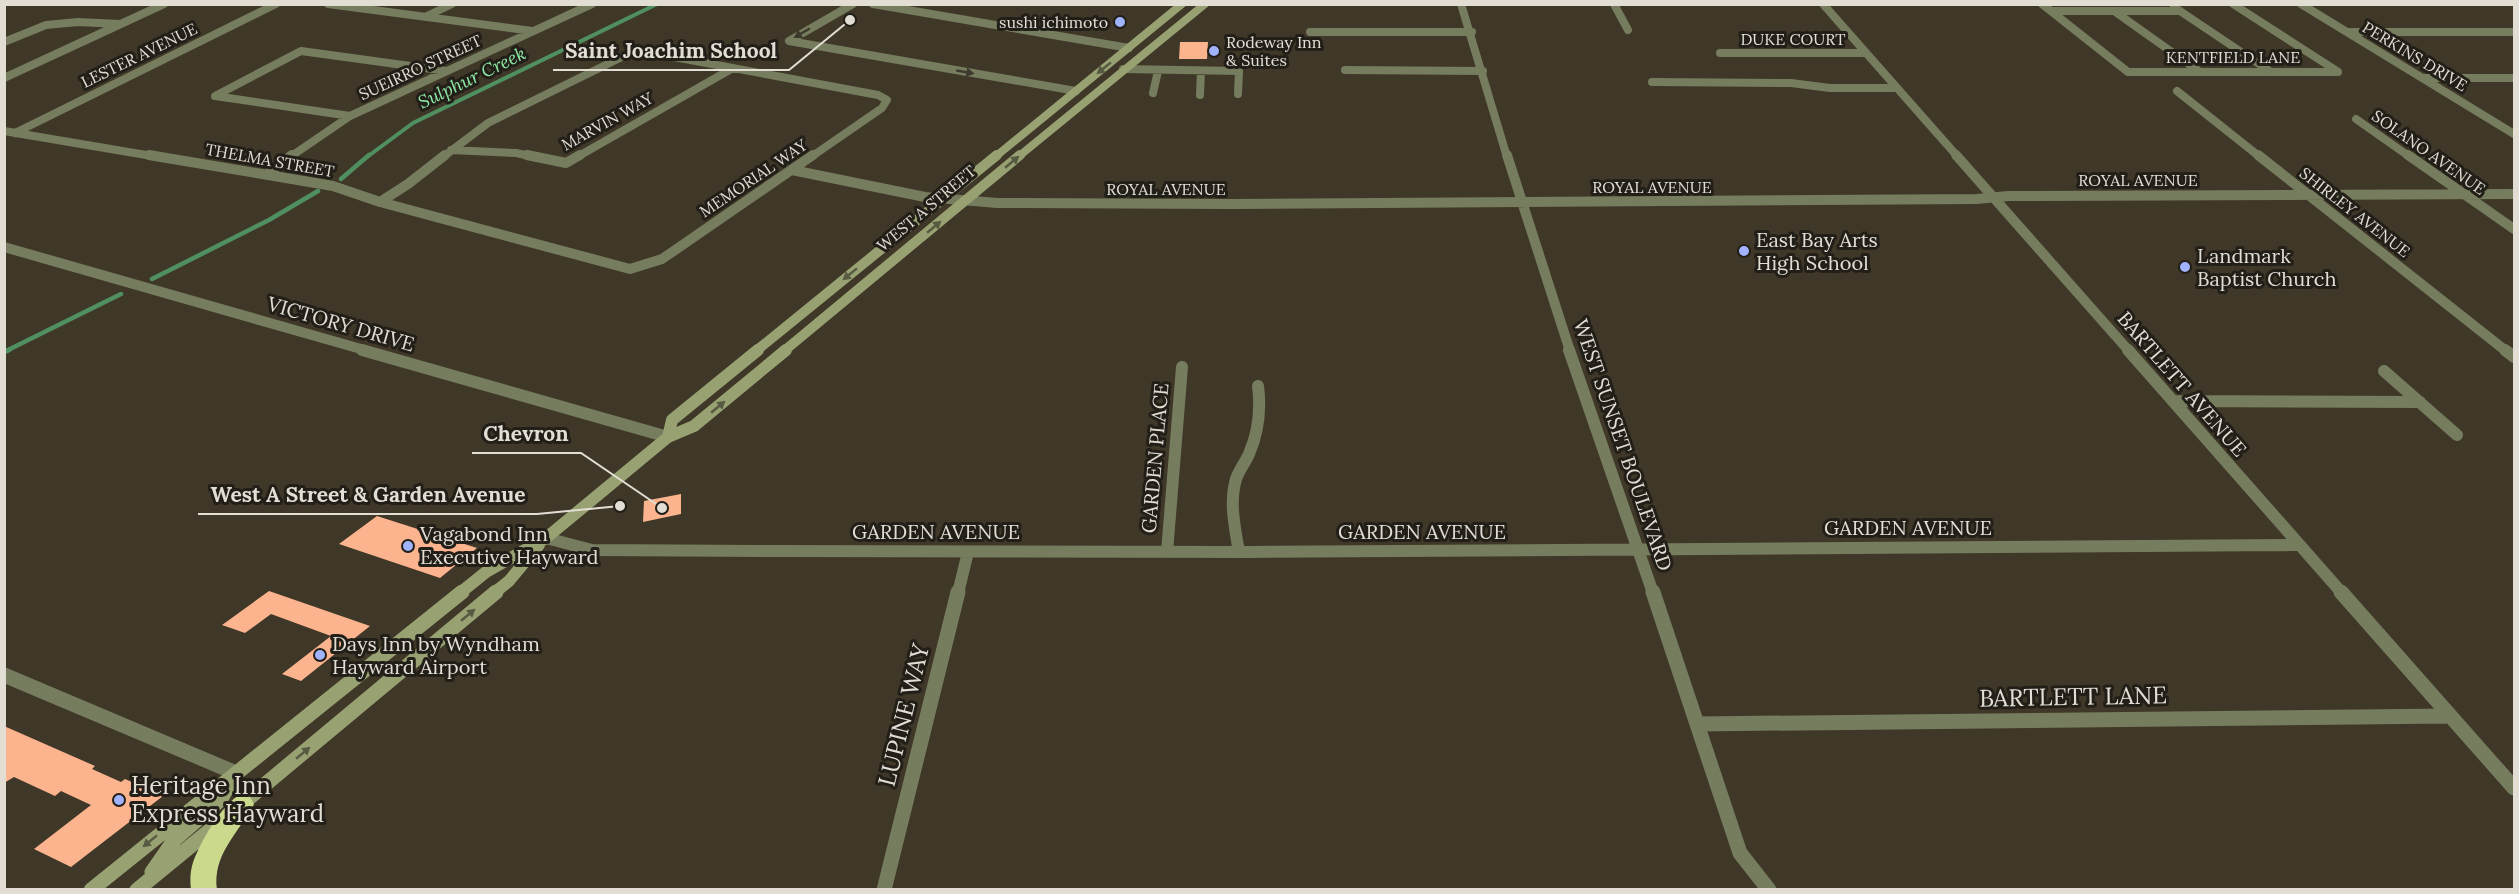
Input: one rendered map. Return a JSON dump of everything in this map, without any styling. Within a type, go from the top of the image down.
[{"type":"highway","points":[[204,890],[201,878],[208,854],[242,804]]},
{"type":"main road","name":"WEST A STREET","points":[[668,437],[672,420],[1184,4]]},
{"type":"main road","points":[[1184,4],[1195,13]]},
{"type":"main road","name":"WEST A STREET","points":[[141,886],[509,581],[546,538],[668,437],[694,426],[1141,54],[1205,4]]},
{"type":"main road","points":[[1129,48],[1141,54]]},
{"type":"main road","name":"WEST A STREET","points":[[91,890],[486,572],[546,538]]},
{"type":"main road","points":[[141,886],[175,839],[221,800],[236,772]]},
{"type":"street","points":[[4,78],[164,4]]},
{"type":"street","name":"LESTER AVENUE","points":[[15,133],[276,4]]},
{"type":"street","points":[[328,4],[533,32]]},
{"type":"street","points":[[426,17],[452,4]]},
{"type":"street","name":"SUEIRRO STREET","points":[[269,174],[304,146],[350,116],[592,4]]},
{"type":"street","points":[[853,4],[789,41],[1076,91]]},
{"type":"street","points":[[873,4],[1129,48]]},
{"type":"street","name":"WEST SUNSET BOULEVARD","points":[[1461,4],[1472,32],[1521,203],[1740,853],[1768,890]]},
{"type":"street","points":[[1614,4],[1628,30]]},
{"type":"street","name":"BARTLETT AVENUE","points":[[1822,4],[2514,788]]},
{"type":"street","points":[[2042,4],[2051,11],[2180,11]]},
{"type":"street","points":[[2171,4],[2271,72]]},
{"type":"street","name":"KENTFIELD LANE","points":[[2051,11],[2128,72],[2338,72],[2234,4]]},
{"type":"street","name":"PERKINS DRIVE","points":[[2301,4],[2512,131]]},
{"type":"street","points":[[2114,11],[2200,72]]},
{"type":"street","points":[[4,42],[46,25],[78,22],[121,24]]},
{"type":"street","points":[[1310,32],[1472,32]]},
{"type":"street","points":[[2347,33],[2514,32]]},
{"type":"street","points":[[380,202],[416,180],[488,123],[636,50],[733,68]]},
{"type":"street","points":[[350,116],[214,96],[302,51],[447,71]]},
{"type":"street","name":"DUKE COURT","points":[[1720,53],[1866,53]]},
{"type":"street","name":"MEMORIAL WAY","points":[[630,269],[662,259],[882,108],[887,100],[878,94],[733,68]]},
{"type":"street","name":"MARVIN WAY","points":[[451,150],[516,153],[566,162],[733,68]]},
{"type":"street","points":[[4,69],[20,71]]},
{"type":"street","points":[[1123,69],[1239,71],[1238,94]]},
{"type":"street","points":[[1345,70],[1483,71]]},
{"type":"street","points":[[1153,93],[1158,71]]},
{"type":"street","points":[[1200,94],[1201,71]]},
{"type":"street","points":[[2423,78],[2514,78]]},
{"type":"street","points":[[1652,82],[1791,83],[1830,88],[1897,88]]},
{"type":"street","name":"SHIRLEY AVENUE","points":[[2177,91],[2514,357]]},
{"type":"street","name":"SOLANO AVENUE","points":[[2356,119],[2514,229]]},
{"type":"street","name":"THELMA STREET","points":[[4,131],[333,186],[380,202],[630,269]]},
{"type":"street","name":"ROYAL AVENUE","points":[[792,170],[925,196],[997,203],[1521,203],[2514,194]]},
{"type":"street","name":"VICTORY DRIVE","points":[[4,247],[668,437]]},
{"type":"street","name":"GARDEN PLACE","points":[[1167,552],[1182,367]]},
{"type":"street","points":[[2384,370],[2457,435]]},
{"type":"street","points":[[1239,552],[1232,502],[1236,477],[1248,454],[1259,418],[1261,402],[1258,386]]},
{"type":"street","points":[[2173,401],[2420,402]]},
{"type":"street","name":"GARDEN AVENUE","points":[[546,538],[592,550],[968,552],[2299,545]]},
{"type":"street","name":"LUPINE WAY","points":[[884,890],[968,552]]},
{"type":"street","points":[[4,675],[236,772]]},
{"type":"street","name":"BARTLETT LANE","points":[[1697,724],[2450,716]]},
{"type":"building","points":[[1180,42],[1208,42],[1207,59],[1179,59]]},
{"type":"building","points":[[681,494],[681,514],[643,522],[644,501]]},
{"type":"building","name":"Vagabond Inn Executive Hayward","points":[[377,516],[477,548],[440,578],[339,544]]},
{"type":"building","name":"Days Inn by Wyndham Hayward Airport","points":[[269,591],[370,626],[301,681],[282,674],[331,636],[271,614],[245,633],[222,625]]},
{"type":"building","name":"Heritage Inn Express Hayward","points":[[4,726],[95,766],[92,769],[121,782],[125,779],[163,796],[71,867],[34,849],[91,805],[61,791],[55,796],[14,777],[4,783]]},
{"type":"waterway","name":"Sulphur Creek","points":[[367,157],[413,123],[657,4]]},
{"type":"waterway","name":"Sulphur Creek","points":[[341,179],[369,155]]},
{"type":"waterway","name":"Sulphur Creek","points":[[152,279],[269,220],[318,191]]},
{"type":"waterway","name":"Sulphur Creek","points":[[6,351],[121,294]]},
{"type":"waterway","name":"Sulphur Creek","points":[[4,352],[9,350]]},
{"type":"place","name":"Saint Joachim School","points":[[850,20]]},
{"type":"place","name":"sushi ichimoto","points":[[1120,22]]},
{"type":"place","name":"Rodeway Inn & Suites","points":[[1214,51]]},
{"type":"place","name":"East Bay Arts High School","points":[[1744,251]]},
{"type":"place","name":"Landmark Baptist Church","points":[[2185,267]]},
{"type":"place","name":"West A Street & Garden Avenue","points":[[620,506]]},
{"type":"place","name":"Chevron","points":[[662,508]]},
{"type":"place","name":"Vagabond Inn Executive Hayward","points":[[408,546]]},
{"type":"place","name":"Days Inn by Wyndham Hayward Airport","points":[[320,655]]},
{"type":"place","name":"Heritage Inn Express Hayward","points":[[119,800]]}]
